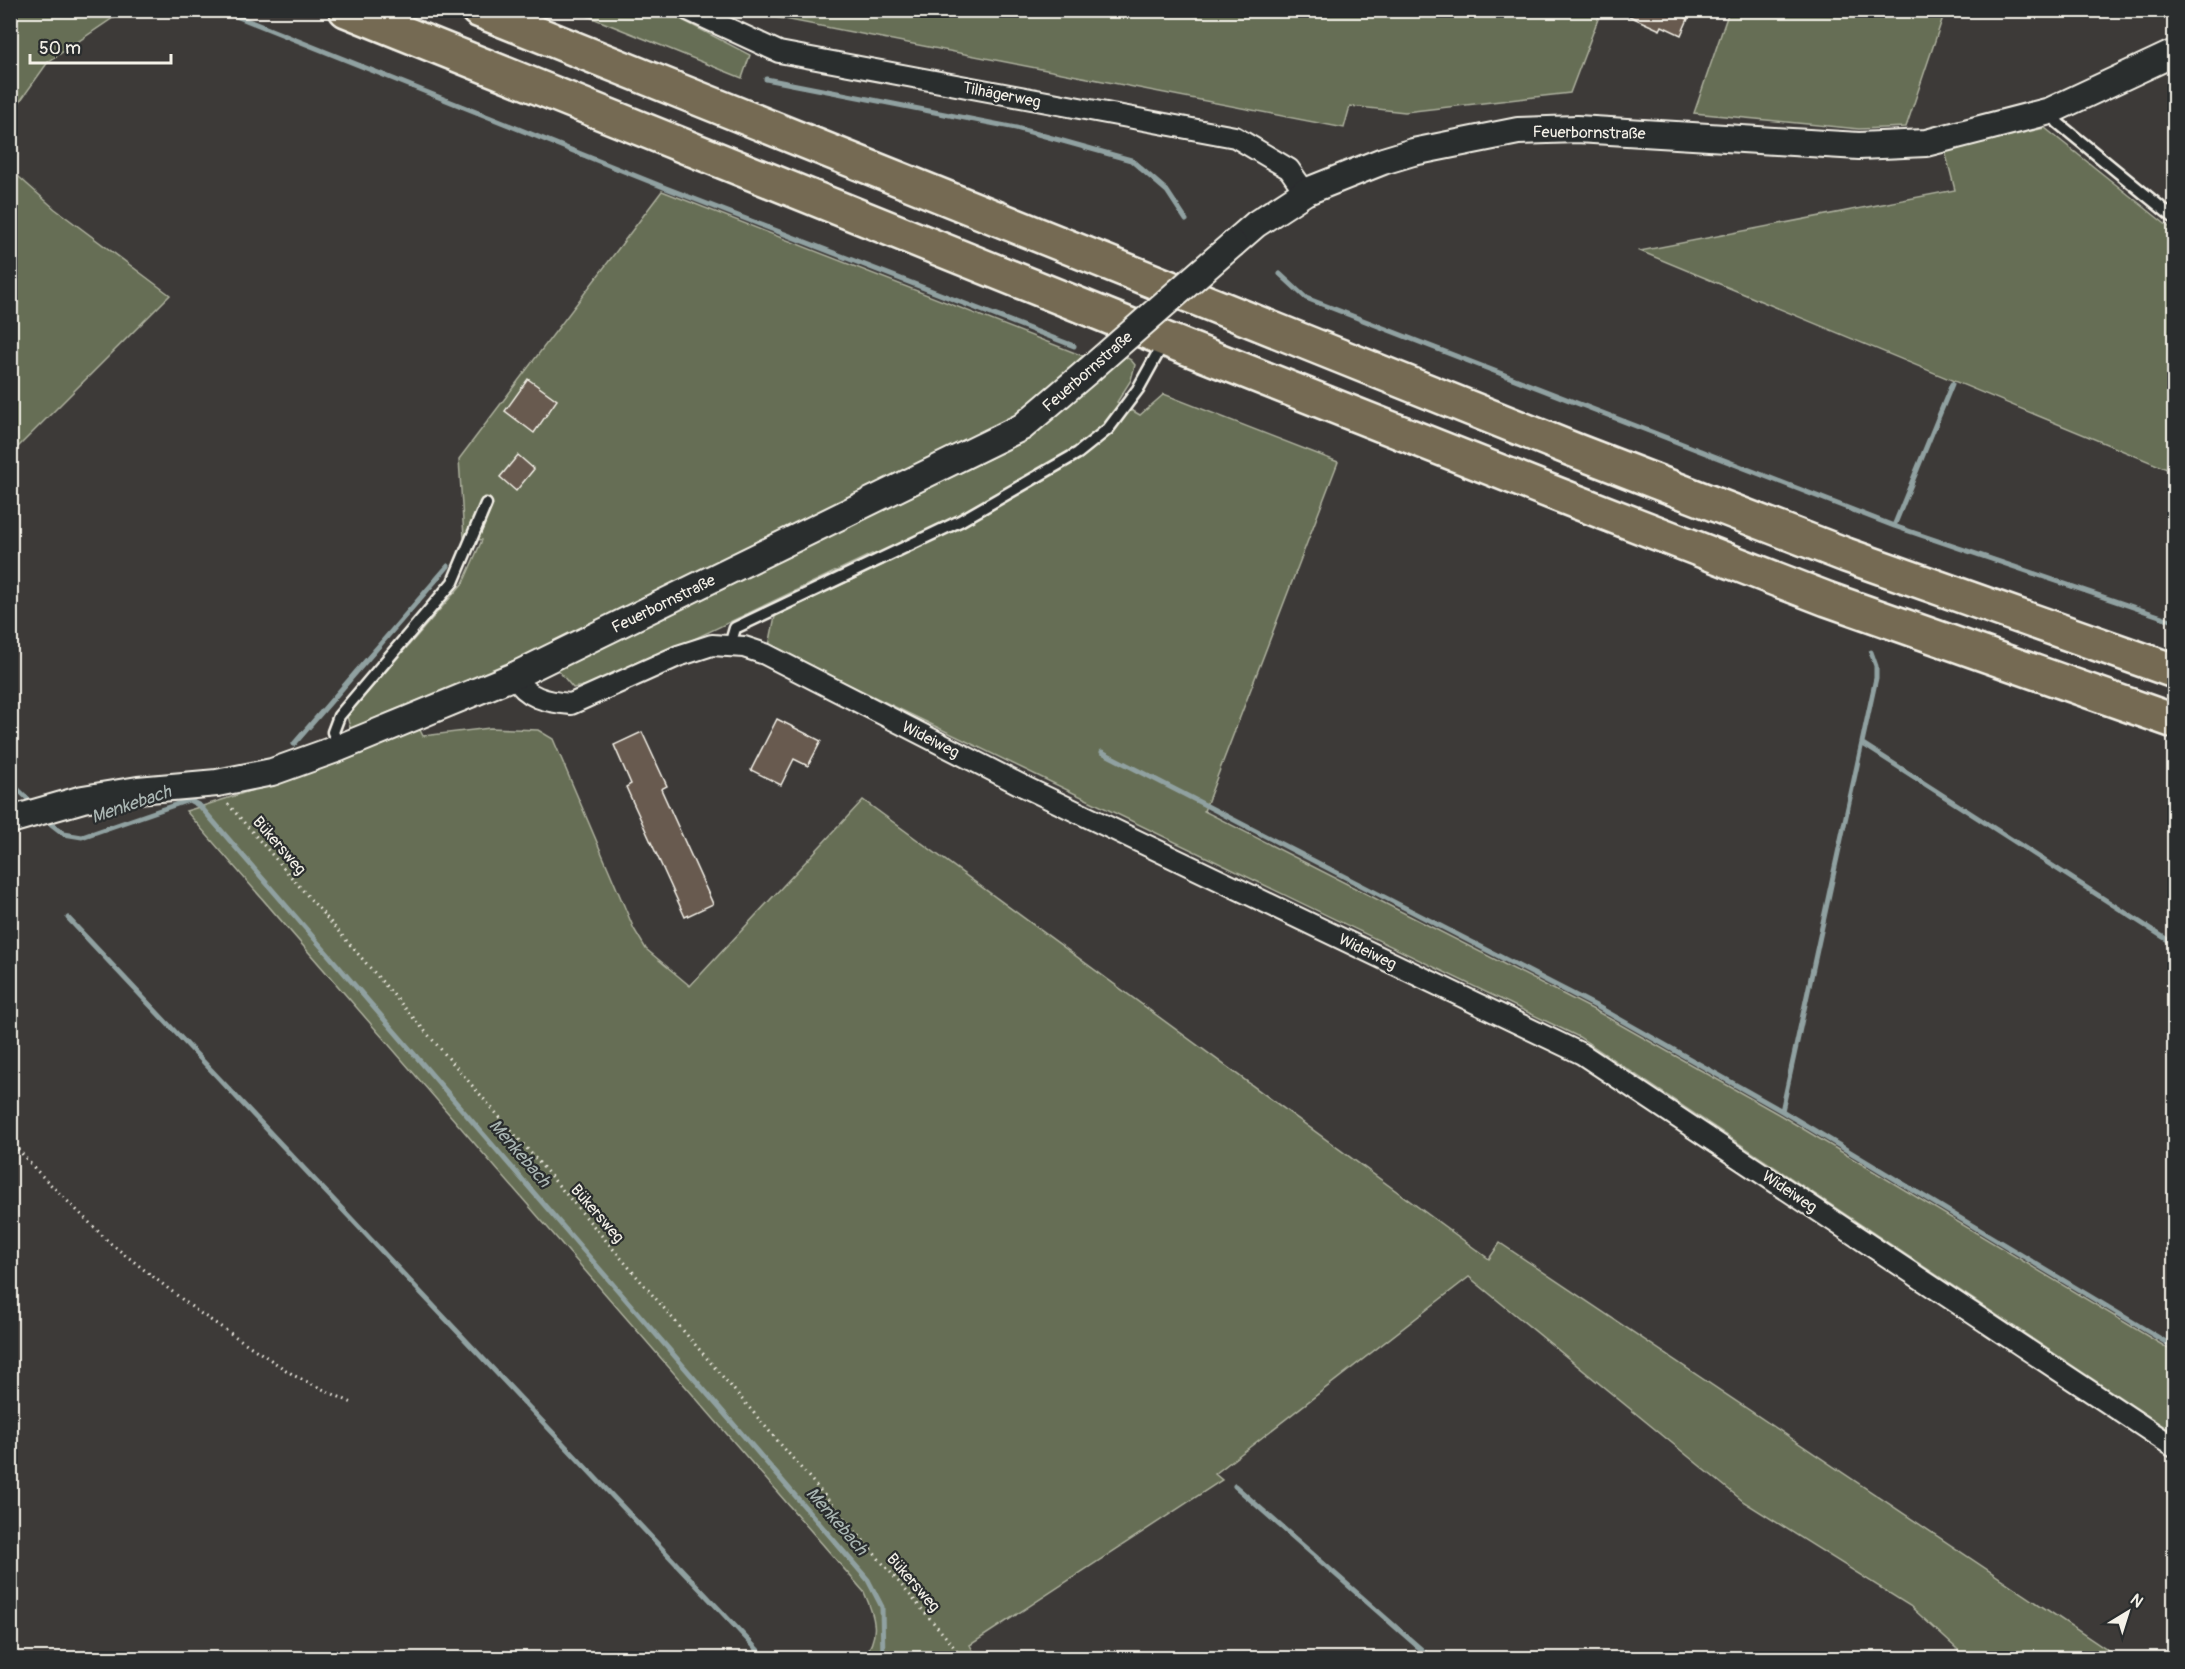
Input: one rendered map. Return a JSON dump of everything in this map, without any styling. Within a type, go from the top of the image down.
[{"type":"highway","points":[[346,10],[1166,339],[1816,595],[2175,721]]},
{"type":"highway","points":[[478,10],[1574,450],[1846,555],[2175,671]]},
{"type":"street","name":"Tilhägerweg","points":[[688,10],[717,17],[779,52],[1235,138],[1289,169],[1305,192]]},
{"type":"street","name":"Feuerbornstraße","points":[[10,820],[83,799],[138,790],[217,783],[272,772],[339,748],[514,676],[1022,427],[1256,224],[1305,192],[1383,161],[1413,152],[1518,131],[1577,129],[1859,147],[1926,143],[2050,111],[2175,53]]},
{"type":"street","name":"Wideiweg","points":[[514,676],[519,685],[530,695],[554,703],[571,704],[678,656],[712,645],[730,645],[765,654],[1025,787],[1582,1054],[2175,1447]]},
{"type":"lane","points":[[2050,111],[2058,123],[2175,218]]},
{"type":"lane","points":[[730,645],[735,628],[960,521],[1078,453],[1108,429],[1138,389],[1166,339]]},
{"type":"lane","points":[[339,748],[333,732],[339,716],[453,582],[486,504]]},
{"type":"path","name":"Bükersweg","points":[[217,783],[222,797],[951,1643],[961,1659]]},
{"type":"path","points":[[10,1140],[36,1170],[110,1243],[197,1311],[295,1376],[352,1403]]},
{"type":"green space","points":[[11,10],[123,11],[48,62],[11,114]]},
{"type":"green space","points":[[1601,10],[1570,93],[1405,112],[1350,106],[1344,128],[754,13],[754,11]]},
{"type":"green space","points":[[1729,10],[1945,11],[1906,127],[1859,129],[1694,113]]},
{"type":"green space","points":[[575,11],[665,11],[750,55],[742,78]]},
{"type":"green space","points":[[2045,128],[2174,231],[2174,472],[1640,251],[1955,190],[1945,151]]},
{"type":"green space","points":[[10,169],[55,209],[170,295],[11,454]]},
{"type":"green space","points":[[662,191],[1083,356],[1014,417],[544,648],[382,715],[351,731],[347,716],[463,583],[482,540],[464,537],[459,459]]},
{"type":"green space","points":[[1122,355],[1135,365],[1131,380],[1117,402],[1140,415],[1164,394],[1338,462],[1204,811],[1596,1011],[1780,1115],[2174,1352],[2174,1433],[1579,1037],[769,646],[775,616],[883,565],[872,554],[604,682],[573,688],[557,669],[1030,439]]},
{"type":"green space","points":[[419,728],[423,736],[490,728],[538,730],[553,739],[634,929],[646,949],[690,986],[863,800],[1489,1259],[1500,1243],[2119,1658],[1967,1658],[1910,1606],[1744,1502],[1469,1277],[1215,1474],[1222,1480],[970,1645],[977,1658],[863,1658],[869,1650],[874,1634],[873,1618],[864,1592],[186,811],[274,783]]},
{"type":"building","points":[[1616,10],[1671,10],[1688,19],[1681,35],[1662,26],[1660,30]]},
{"type":"building","points":[[528,379],[557,400],[534,433],[505,411]]},
{"type":"building","points":[[518,455],[534,469],[516,491],[500,477]]},
{"type":"building","points":[[777,719],[821,741],[808,766],[794,759],[781,785],[751,770]]},
{"type":"building","points":[[642,732],[667,786],[661,789],[713,904],[685,917],[626,787],[631,784],[614,745]]},
{"type":"waterway","points":[[221,10],[666,188],[1074,346]]},
{"type":"waterway","points":[[766,79],[1016,128],[1131,160],[1167,191],[1186,220]]},
{"type":"waterway","points":[[1280,274],[1306,298],[1894,526],[2174,621]]},
{"type":"waterway","points":[[1894,526],[1952,384]]},
{"type":"waterway","points":[[294,744],[448,566]]},
{"type":"waterway","points":[[1782,1111],[1876,678],[1876,666],[1871,652]]},
{"type":"waterway","points":[[1863,744],[2174,944]]},
{"type":"waterway","points":[[1102,752],[1598,1007],[1782,1111],[2174,1347]]},
{"type":"waterway","name":"Menkebach","points":[[10,782],[28,799]]},
{"type":"waterway","name":"Menkebach","points":[[51,824],[64,834],[82,837],[189,800],[200,806],[868,1580],[882,1607],[883,1658]]},
{"type":"waterway","points":[[68,918],[765,1658]]},
{"type":"waterway","points":[[1235,1486],[1431,1658]]}]
